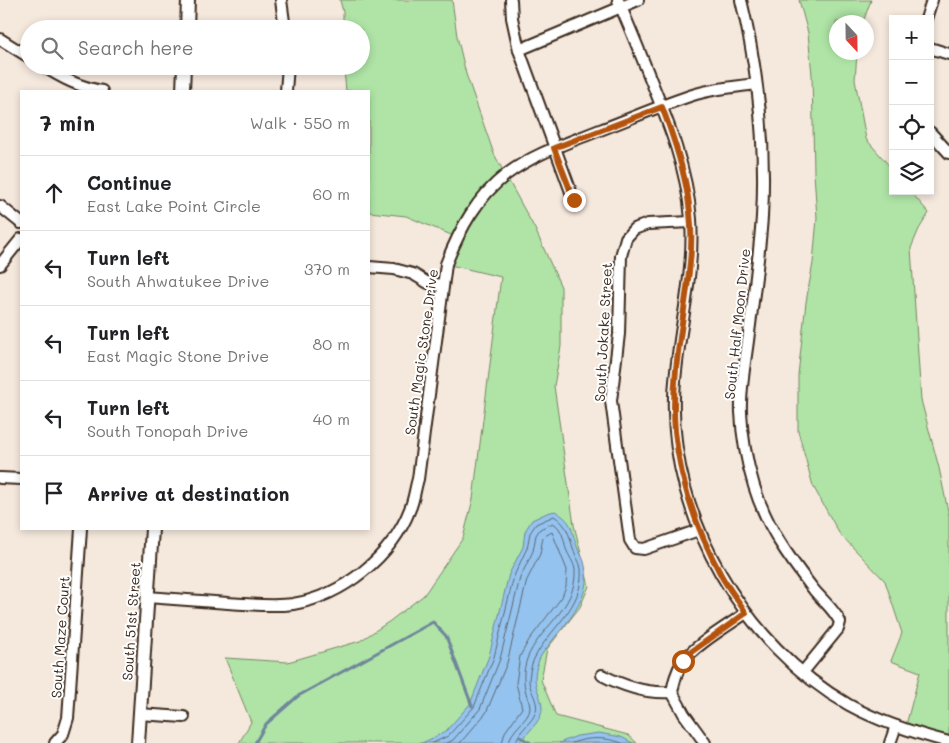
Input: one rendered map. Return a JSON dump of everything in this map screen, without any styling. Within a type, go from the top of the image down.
[{"type":"street","points":[[187,20],[188,0]]},
{"type":"street","points":[[281,0],[284,20]]},
{"type":"street","points":[[511,0],[512,18],[519,50],[574,200]]},
{"type":"street","points":[[519,50],[619,4],[638,0]]},
{"type":"street","name":"South Half Moon Drive","points":[[741,0],[752,46],[761,128],[763,175],[758,257],[743,376],[741,412],[745,448],[754,487],[768,522],[798,570],[836,614],[840,622],[838,630],[803,672]]},
{"type":"street","points":[[927,15],[932,0]]},
{"type":"street","points":[[619,4],[662,107],[682,164],[688,196],[691,222],[691,260],[676,364],[674,398],[680,471],[699,530],[722,576],[746,613],[774,646],[803,672],[847,704],[896,726],[949,742]]},
{"type":"street","points":[[0,39],[20,51]]},
{"type":"street","points":[[934,49],[949,54]]},
{"type":"street","points":[[58,75],[70,82],[94,90]]},
{"type":"street","points":[[183,90],[184,75]]},
{"type":"street","points":[[286,90],[287,75]]},
{"type":"street","name":"South Magic Stone Drive","points":[[147,597],[266,606],[293,604],[320,596],[348,582],[375,560],[396,537],[411,509],[418,479],[446,264],[467,217],[491,188],[506,175],[526,161],[554,148],[705,92],[756,84]]},
{"type":"street","points":[[934,136],[949,153]]},
{"type":"street","points":[[0,206],[20,222]]},
{"type":"street","name":"South Jokake Street","points":[[691,222],[648,224],[634,229],[626,238],[621,256],[619,334],[611,401],[630,540],[635,548],[644,549],[699,530]]},
{"type":"street","points":[[0,266],[20,240]]},
{"type":"street","points":[[370,267],[394,268],[413,274],[428,283],[442,285]]},
{"type":"street","points":[[0,478],[20,479]]},
{"type":"street","name":"South Maze Court","points":[[55,743],[63,734],[68,718],[81,530]]},
{"type":"street","name":"South 51st Street","points":[[138,743],[152,530]]},
{"type":"street","points":[[705,743],[684,714],[672,692],[677,672],[691,652],[746,613]]},
{"type":"street","points":[[602,675],[613,681],[645,690],[660,693],[672,692]]},
{"type":"street","points":[[139,714],[184,717]]},
{"type":"street","points":[[890,743],[896,726]]},
{"type":"green space","points":[[340,0],[452,0],[457,36],[466,74],[494,154],[535,229],[561,287],[561,346],[554,386],[574,525],[589,586],[580,607],[547,649],[541,680],[556,716],[628,735],[637,743],[239,743],[251,722],[225,658],[288,662],[360,641],[424,595],[463,538],[473,499],[501,277],[446,264],[456,237],[406,216],[370,212],[370,90],[346,90],[344,75],[370,75],[370,20],[343,20]]},
{"type":"green space","points":[[799,0],[871,0],[866,15],[829,15],[829,60],[856,60],[855,80],[866,139],[889,165],[889,195],[913,195],[929,213],[919,229],[911,248],[921,400],[939,468],[949,516],[949,743],[905,729],[920,672],[891,661],[902,633],[885,581],[839,533],[813,486],[798,431],[798,375],[817,218],[812,75],[808,33]]},
{"type":"water","points":[[555,511],[566,519],[571,527],[584,561],[586,577],[585,587],[578,607],[539,660],[535,682],[542,708],[540,717],[534,727],[519,743],[422,743],[445,732],[470,704],[489,656],[509,574],[523,547],[525,531],[532,520]]},
{"type":"water","points":[[599,733],[621,737],[633,743],[559,743],[577,736]]},
{"type":"waterway","points":[[255,743],[266,724],[298,696],[433,622],[446,636],[472,706]]},
{"type":"waterway","points":[[520,737],[531,743]]},
{"type":"route","points":[[574,200],[554,148],[662,107],[682,164],[691,222],[691,260],[676,364],[674,398],[675,430],[680,471],[699,530],[722,576],[746,613],[691,652],[683,661]]}]
